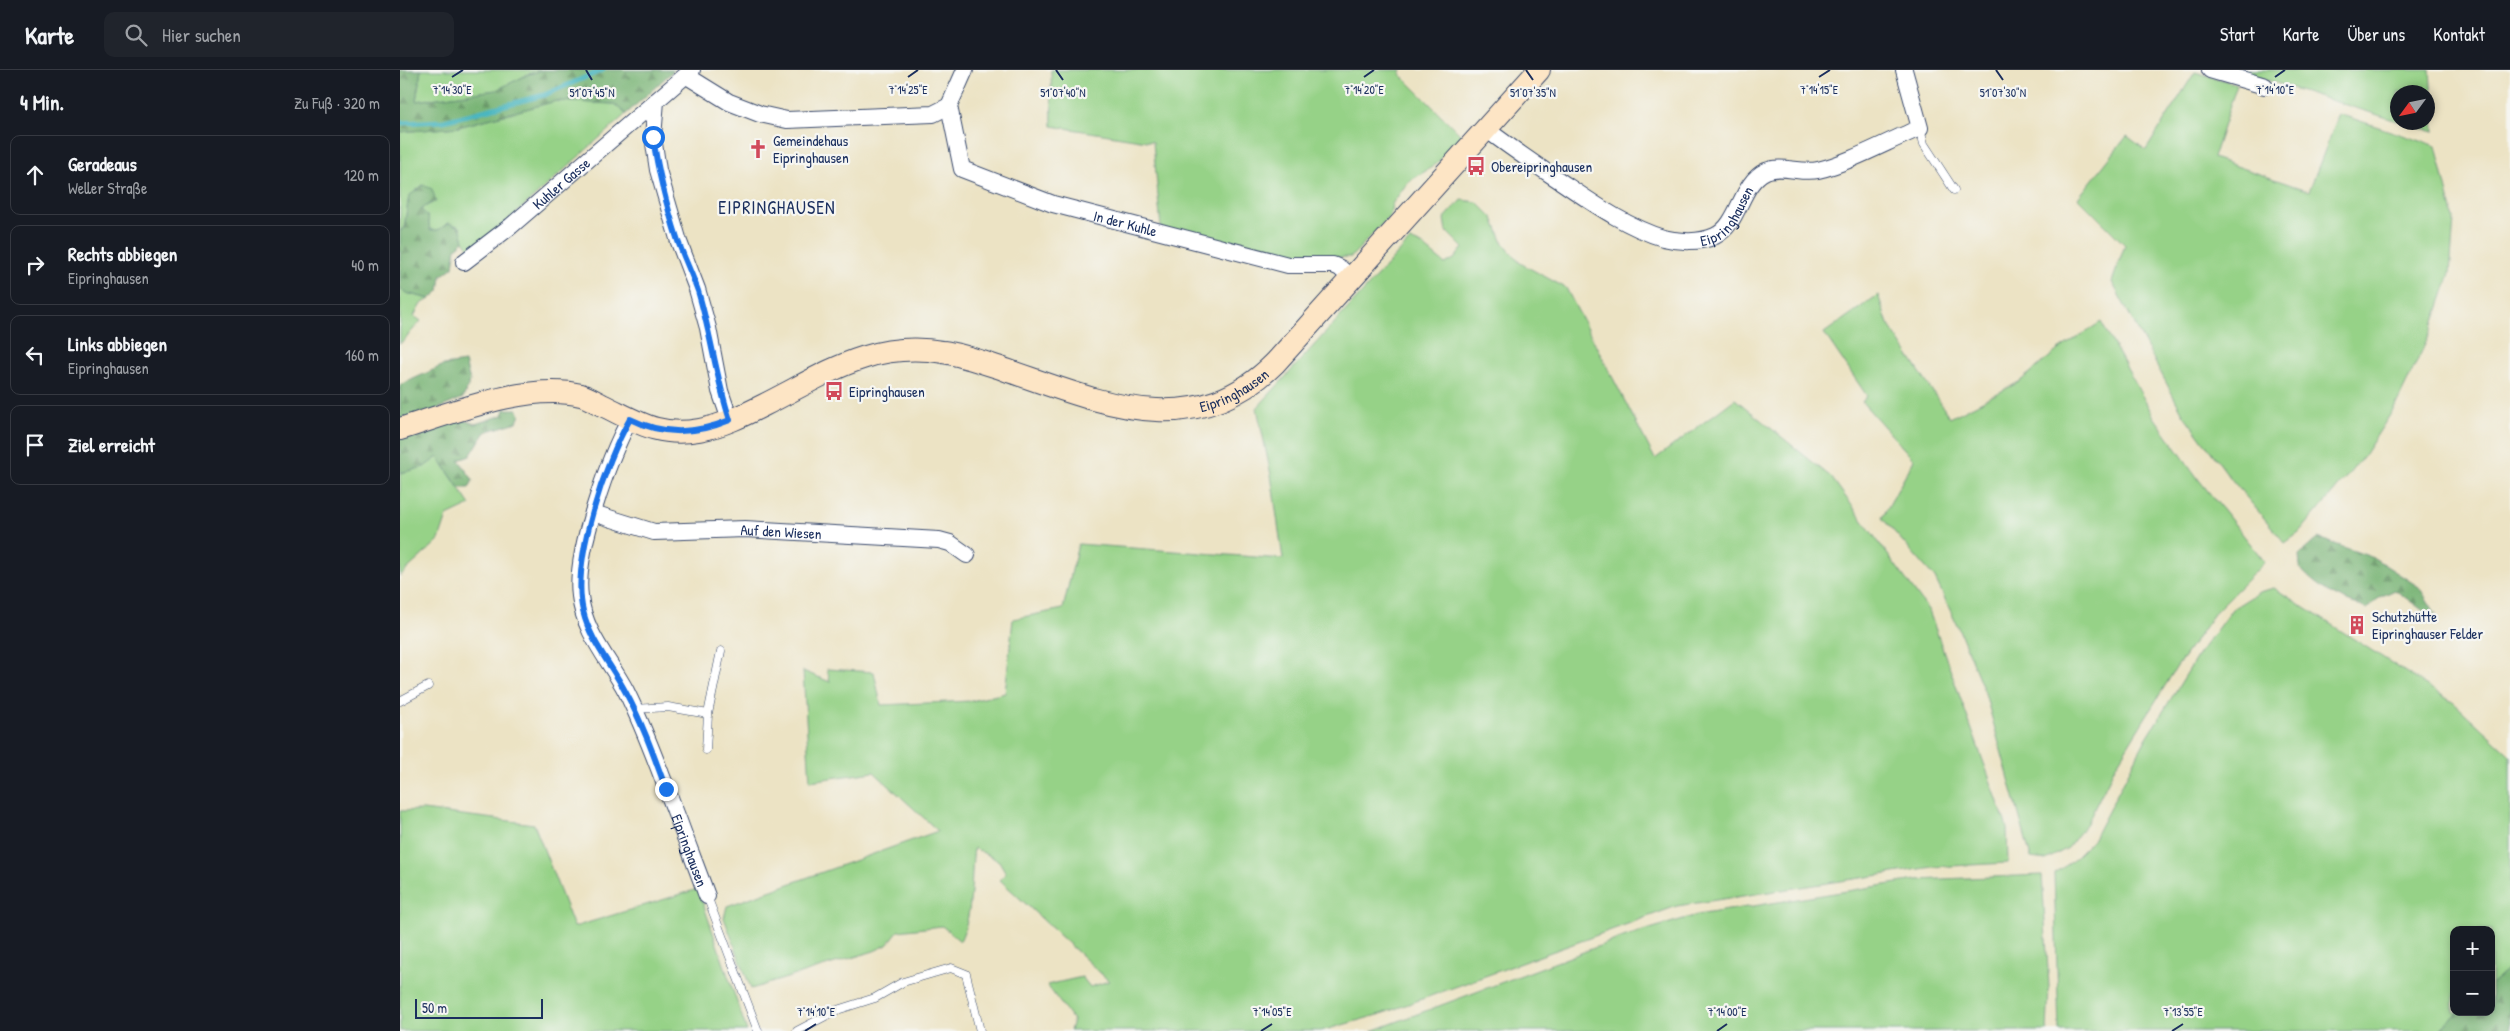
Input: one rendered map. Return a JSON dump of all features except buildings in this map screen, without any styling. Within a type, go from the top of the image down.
[{"type":"main road","name":"Eipringhausen","points":[[408,426],[501,399],[540,391],[582,395],[652,429],[678,432],[702,429],[730,420],[870,354],[898,349],[944,352],[1085,396],[1138,408],[1173,411],[1206,407],[1237,394],[1267,371],[1539,70]]},
{"type":"street","points":[[690,73],[729,102],[760,114],[787,120],[933,114],[948,106],[965,70]]},
{"type":"street","points":[[1904,70],[1920,128]]},
{"type":"street","points":[[2210,70],[2265,86]]},
{"type":"street","name":"Kuhler Gasse","points":[[464,262],[511,226],[690,73]]},
{"type":"street","points":[[656,101],[653,137],[658,170],[679,242],[700,299],[708,328],[720,391],[730,420]]},
{"type":"street","name":"In der Kuhle","points":[[948,106],[962,170],[1053,204],[1288,265],[1333,266],[1340,268],[1352,278]]},
{"type":"street","name":"Eipringhausen","points":[[1486,129],[1599,206],[1654,235],[1683,241],[1708,239],[1718,235],[1726,226],[1754,182],[1764,172],[1774,169],[1818,170],[1920,128]]},
{"type":"street","name":"Eipringhausen","points":[[630,419],[616,449],[593,513],[582,557],[580,577],[581,604],[594,638],[634,709],[707,896]]},
{"type":"street","name":"Auf den Wiesen","points":[[593,513],[654,532],[746,529],[939,540],[950,543],[967,555]]},
{"type":"lane","points":[[1920,128],[1924,144],[1954,190]]},
{"type":"lane","points":[[706,750],[708,714],[721,651]]},
{"type":"lane","points":[[400,701],[428,686]]},
{"type":"lane","points":[[634,709],[668,707],[708,714]]},
{"type":"lane","name":"Eipringhausen","points":[[707,896],[758,1031]]},
{"type":"lane","points":[[797,1031],[837,1010],[875,998],[903,982],[951,968],[966,974],[980,1031]]},
{"type":"green space","points":[[400,70],[421,70],[416,101],[496,90],[529,74],[544,70],[674,70],[626,114],[614,104],[556,101],[458,127],[400,132]]},
{"type":"green space","points":[[421,70],[544,70],[529,74],[497,90],[416,101]]},
{"type":"green space","points":[[1051,70],[1402,70],[1400,74],[1464,138],[1432,167],[1408,182],[1392,204],[1390,216],[1351,257],[1291,259],[1161,228],[1153,142],[1052,126]]},
{"type":"green space","points":[[2235,70],[2430,70],[2431,85],[2390,85],[2390,119]]},
{"type":"green space","points":[[2195,72],[2237,84],[2213,158],[2309,191],[2339,114],[2436,146],[2454,219],[2450,274],[2430,334],[2395,407],[2363,457],[2299,533],[2285,543],[2232,480],[2183,414],[2112,282],[2125,245],[2078,198],[2127,136],[2146,150]]},
{"type":"green space","points":[[556,101],[614,104],[626,114],[495,232],[470,249],[464,241],[460,227],[449,223],[438,230],[430,230],[428,218],[409,196],[404,228],[400,231],[400,132],[458,127]]},
{"type":"green space","points":[[423,185],[432,189],[436,201],[421,209],[428,217],[430,230],[438,230],[449,223],[460,227],[464,241],[456,248],[453,267],[441,276],[439,291],[430,299],[406,293],[400,288],[400,231],[404,228],[409,196]]},
{"type":"green space","points":[[1461,200],[1477,202],[1493,218],[1503,243],[1520,263],[1566,288],[1655,459],[1735,399],[1831,477],[1929,611],[2007,827],[2008,863],[1933,867],[1677,906],[1381,1014],[1321,1031],[1070,1031],[1073,1020],[1047,985],[1082,977],[1090,987],[1109,981],[1000,880],[1006,873],[999,861],[974,848],[970,907],[960,941],[942,926],[898,931],[887,945],[874,951],[751,989],[724,918],[727,906],[938,831],[874,772],[810,781],[803,671],[830,682],[827,669],[874,672],[881,705],[971,701],[1005,693],[1013,619],[1063,609],[1078,544],[1283,559],[1271,475],[1257,408],[1410,240],[1422,245],[1445,264],[1454,259],[1463,248],[1446,231],[1444,219]]},
{"type":"green space","points":[[400,288],[406,293],[430,299],[421,304],[414,316],[421,321],[400,344]]},
{"type":"green space","points":[[1878,295],[1888,324],[1950,418],[2019,382],[2058,350],[2101,322],[2154,417],[2199,480],[2265,562],[2216,611],[2176,668],[2115,767],[2087,823],[2068,848],[2046,860],[2031,858],[1985,693],[1958,627],[1935,578],[1882,518],[1914,460],[1862,402],[1867,396],[1824,333]]},
{"type":"green space","points":[[465,362],[470,381],[463,398],[435,410],[475,424],[503,415],[505,409],[517,409],[520,415],[517,422],[485,432],[470,456],[459,460],[473,480],[469,488],[459,488],[438,457],[424,467],[400,473],[400,385],[444,365]]},
{"type":"green space","points":[[438,457],[470,505],[447,516],[439,540],[400,576],[400,473],[424,467]]},
{"type":"green space","points":[[2318,538],[2374,558],[2419,587],[2436,614],[2425,612],[2395,590],[2380,597],[2367,609],[2339,597],[2315,583],[2300,568],[2299,555]]},
{"type":"green space","points":[[2274,588],[2454,703],[2510,755],[2510,968],[2495,981],[2495,926],[2450,926],[2450,1016],[2455,1016],[2438,1031],[2059,1031],[2054,873],[2070,863],[2093,840],[2146,739],[2200,652],[2232,609],[2259,592]]},
{"type":"green space","points":[[423,810],[534,824],[574,927],[698,889],[747,1031],[400,1031],[400,811]]},
{"type":"green space","points":[[2042,875],[2049,986],[2047,1031],[1372,1031],[1626,936],[1697,915],[1916,880]]},
{"type":"green space","points":[[2510,968],[2510,1031],[2438,1031],[2455,1016],[2495,1016],[2495,981]]},
{"type":"waterway","points":[[400,123],[444,121],[544,95],[603,70]]},
{"type":"place","name":"Gemeindehaus Eipringhausen","points":[[758,149]]},
{"type":"place","name":"Obereipringhausen","points":[[1476,166]]},
{"type":"place","name":"Eipringhausen","points":[[834,391]]},
{"type":"place","name":"Schutzhütte Eipringhauser Felder","points":[[2357,625]]},
{"type":"district","name":"EIPRINGHAUSEN","points":[[777,207]]},
{"type":"route","points":[[653,137],[658,170],[668,207],[697,289],[708,328],[720,391],[730,420],[702,429],[663,432],[630,419],[616,449],[593,513],[582,557],[580,595],[583,613],[590,631],[625,690],[640,722],[666,789]]}]
